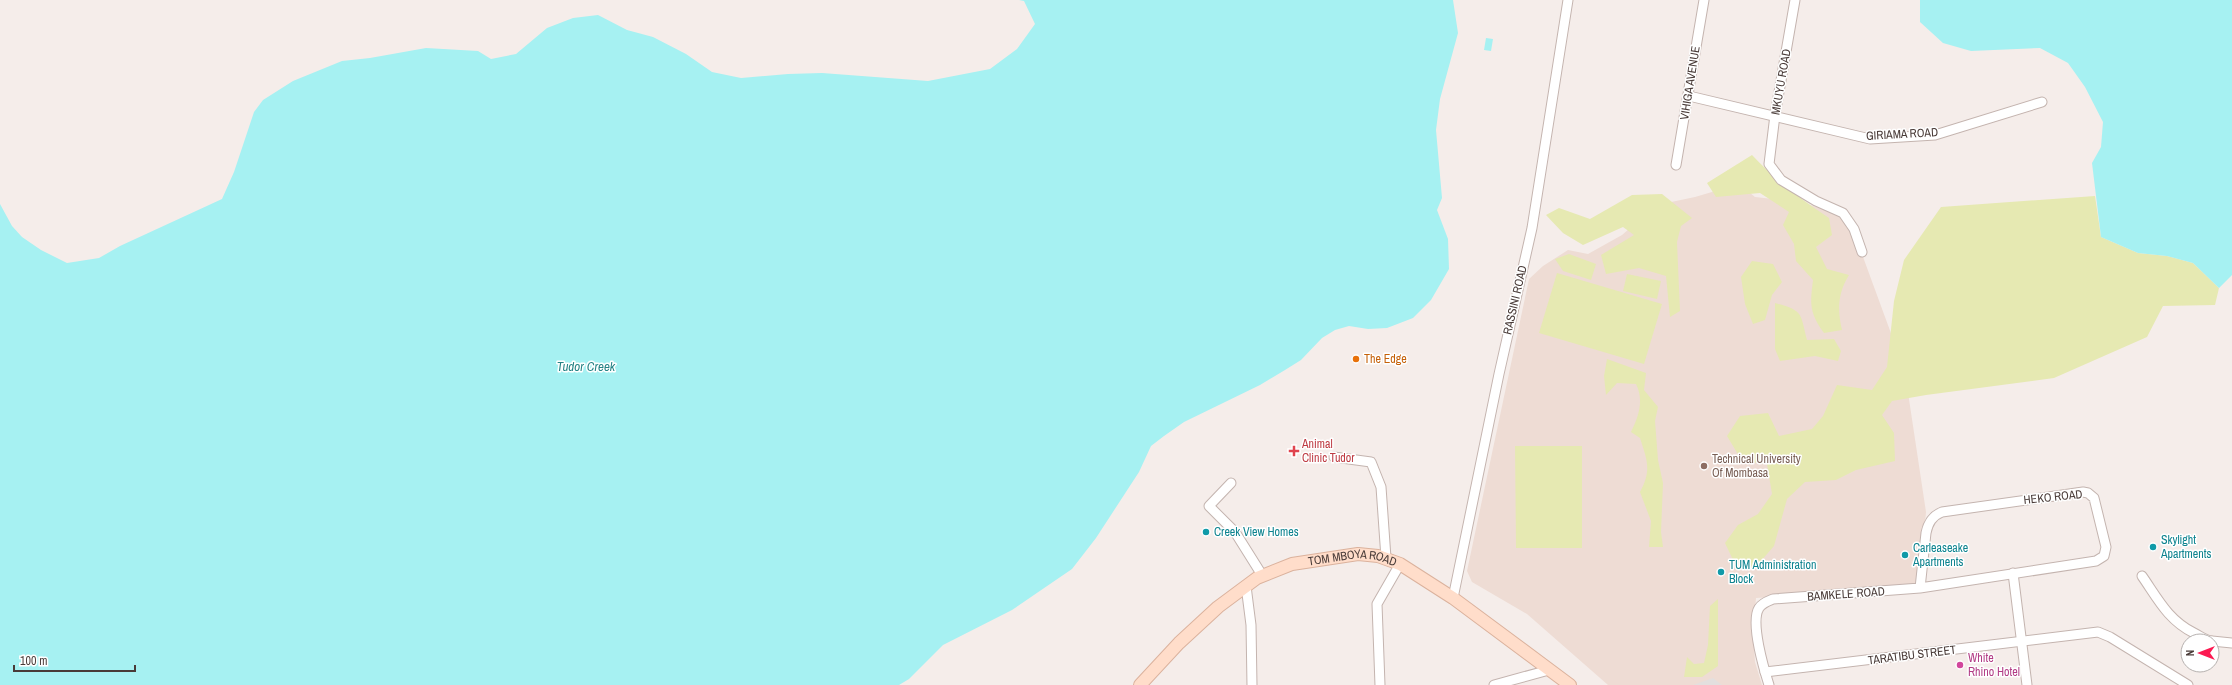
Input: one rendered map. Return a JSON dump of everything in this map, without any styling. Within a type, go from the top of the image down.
[{"type":"main road","name":"TOM MBOYA ROAD","points":[[1140,685],[1179,643],[1246,586],[1262,575],[1292,564],[1358,554],[1386,558],[1400,564],[1453,598],[1570,685]]},
{"type":"street","name":"RASSINI ROAD","points":[[1453,598],[1498,374],[1532,228],[1568,0]]},
{"type":"street","name":"VIHIGA AVENUE","points":[[1676,166],[1704,0]]},
{"type":"street","name":"MKUYU ROAD","points":[[1795,0],[1775,115],[1769,164],[1781,180],[1816,201],[1843,213],[1854,229],[1862,252]]},
{"type":"street","name":"GIRIAMA ROAD","points":[[1689,96],[1870,138],[1935,135],[2042,102]]},
{"type":"street","points":[[1334,457],[1372,462],[1381,487],[1386,558]]},
{"type":"street","points":[[1231,483],[1209,506],[1236,532],[1262,575]]},
{"type":"street","name":"HEKO ROAD","points":[[2083,492],[2091,495],[2100,516],[2106,548],[2104,556],[2096,561],[1920,588],[1926,533],[1928,525],[1936,514],[2050,496],[2083,492]]},
{"type":"street","points":[[1380,685],[1377,604],[1400,564]]},
{"type":"street","points":[[2013,573],[2023,642],[2027,685]]},
{"type":"street","points":[[2142,576],[2158,602],[2174,621],[2194,633]]},
{"type":"street","points":[[1246,586],[1251,624],[1252,685]]},
{"type":"street","name":"BAMKELE ROAD","points":[[1765,672],[1760,657],[1757,614],[1759,608],[1764,603],[1773,600],[1920,588]]},
{"type":"street","name":"TARATIBU STREET","points":[[1765,672],[2023,642],[2090,632],[2101,632],[2188,685]]},
{"type":"street","points":[[2220,642],[2232,643]]},
{"type":"street","points":[[1494,685],[1549,670]]},
{"type":"street","points":[[1765,672],[1769,685]]},
{"type":"shaded area","name":"Technical University Of Mombasa","points":[[1739,184],[1755,197],[1801,202],[1844,216],[1859,246],[1903,366],[1907,386],[1926,512],[1919,587],[1756,598],[1753,631],[1755,662],[1762,685],[1608,685],[1527,614],[1472,582],[1467,571],[1529,279],[1543,266],[1568,250],[1588,254],[1622,235],[1657,205],[1695,197]]},
{"type":"shaded area","points":[[1713,678],[1722,685],[1693,685]]},
{"type":"green space","points":[[1752,155],[1788,188],[1829,218],[1832,235],[1816,247],[1827,269],[1849,275],[1843,288],[1839,308],[1842,330],[1824,333],[1813,313],[1811,295],[1813,280],[1796,261],[1794,244],[1783,225],[1789,212],[1760,193],[1716,197],[1707,183]]},
{"type":"green space","points":[[1662,194],[1692,218],[1681,226],[1677,242],[1680,311],[1670,317],[1666,276],[1639,268],[1606,274],[1601,255],[1634,235],[1623,227],[1583,245],[1563,233],[1546,215],[1559,208],[1590,219],[1632,195]]},
{"type":"green space","points":[[2095,196],[2101,237],[2138,253],[2167,256],[2193,263],[2219,288],[2215,305],[2163,306],[2147,337],[2054,378],[1892,401],[1882,415],[1894,433],[1895,461],[1856,470],[1836,480],[1805,482],[1787,499],[1774,546],[1754,569],[1735,564],[1725,543],[1738,525],[1758,514],[1772,494],[1767,464],[1742,461],[1727,436],[1740,416],[1768,413],[1779,436],[1812,429],[1823,416],[1837,385],[1872,390],[1887,367],[1894,301],[1904,260],[1941,207]]},
{"type":"green space","points":[[1569,254],[1596,264],[1591,280],[1563,271],[1555,259]]},
{"type":"green space","points":[[1752,261],[1773,264],[1782,282],[1772,295],[1765,320],[1753,324],[1745,304],[1741,277]]},
{"type":"green space","points":[[1557,273],[1662,304],[1644,364],[1539,333]]},
{"type":"green space","points":[[1627,274],[1661,281],[1657,299],[1623,291]]},
{"type":"green space","points":[[1775,303],[1791,308],[1799,314],[1807,340],[1834,339],[1841,351],[1838,361],[1815,356],[1780,361],[1775,349]]},
{"type":"green space","points":[[1607,359],[1646,373],[1644,390],[1658,407],[1655,421],[1658,460],[1663,483],[1661,532],[1663,547],[1649,547],[1651,521],[1640,492],[1646,477],[1647,465],[1640,438],[1631,432],[1640,408],[1640,396],[1636,384],[1617,383],[1606,395],[1604,376]]},
{"type":"green space","points":[[1515,446],[1582,446],[1582,548],[1516,548]]},
{"type":"green space","points":[[1718,599],[1718,666],[1702,677],[1684,677],[1687,657],[1694,664],[1704,663],[1708,645],[1710,606]]},
{"type":"water","name":"Tudor Creek","points":[[1019,0],[1453,0],[1458,33],[1440,99],[1436,130],[1442,198],[1437,210],[1448,239],[1449,269],[1431,300],[1413,318],[1387,328],[1368,329],[1349,326],[1335,330],[1322,338],[1301,360],[1285,370],[1260,385],[1184,422],[1164,436],[1151,446],[1139,472],[1096,538],[1072,569],[1012,610],[943,645],[909,679],[899,685],[0,685],[0,204],[12,226],[22,237],[41,250],[67,263],[99,258],[120,246],[222,199],[234,172],[254,112],[263,100],[293,81],[342,61],[370,58],[426,48],[478,51],[491,59],[516,54],[547,28],[573,18],[598,15],[627,30],[653,37],[686,54],[712,72],[741,78],[822,73],[928,81],[990,69],[1017,49],[1035,24],[1024,1]]},
{"type":"water","points":[[1920,0],[2232,0],[2232,275],[2219,288],[2193,263],[2167,256],[2138,253],[2101,237],[2092,163],[2101,147],[2103,122],[2085,87],[2068,63],[2040,48],[1971,51],[1943,43],[1920,22]]},
{"type":"water","points":[[1486,38],[1493,39],[1491,51],[1484,50]]},
{"type":"place","name":"The Edge","points":[[1356,359]]},
{"type":"place","name":"Animal Clinic Tudor","points":[[1294,451]]},
{"type":"place","name":"Technical University Of Mombasa","points":[[1704,466]]},
{"type":"place","name":"Creek View Homes","points":[[1206,532]]},
{"type":"place","name":"Skylight Apartments","points":[[2153,547]]},
{"type":"place","name":"Carleaseake Apartments","points":[[1905,555]]},
{"type":"place","name":"TUM Administration Block","points":[[1721,572]]},
{"type":"place","name":"White Rhino Hotel","points":[[1960,665]]}]
